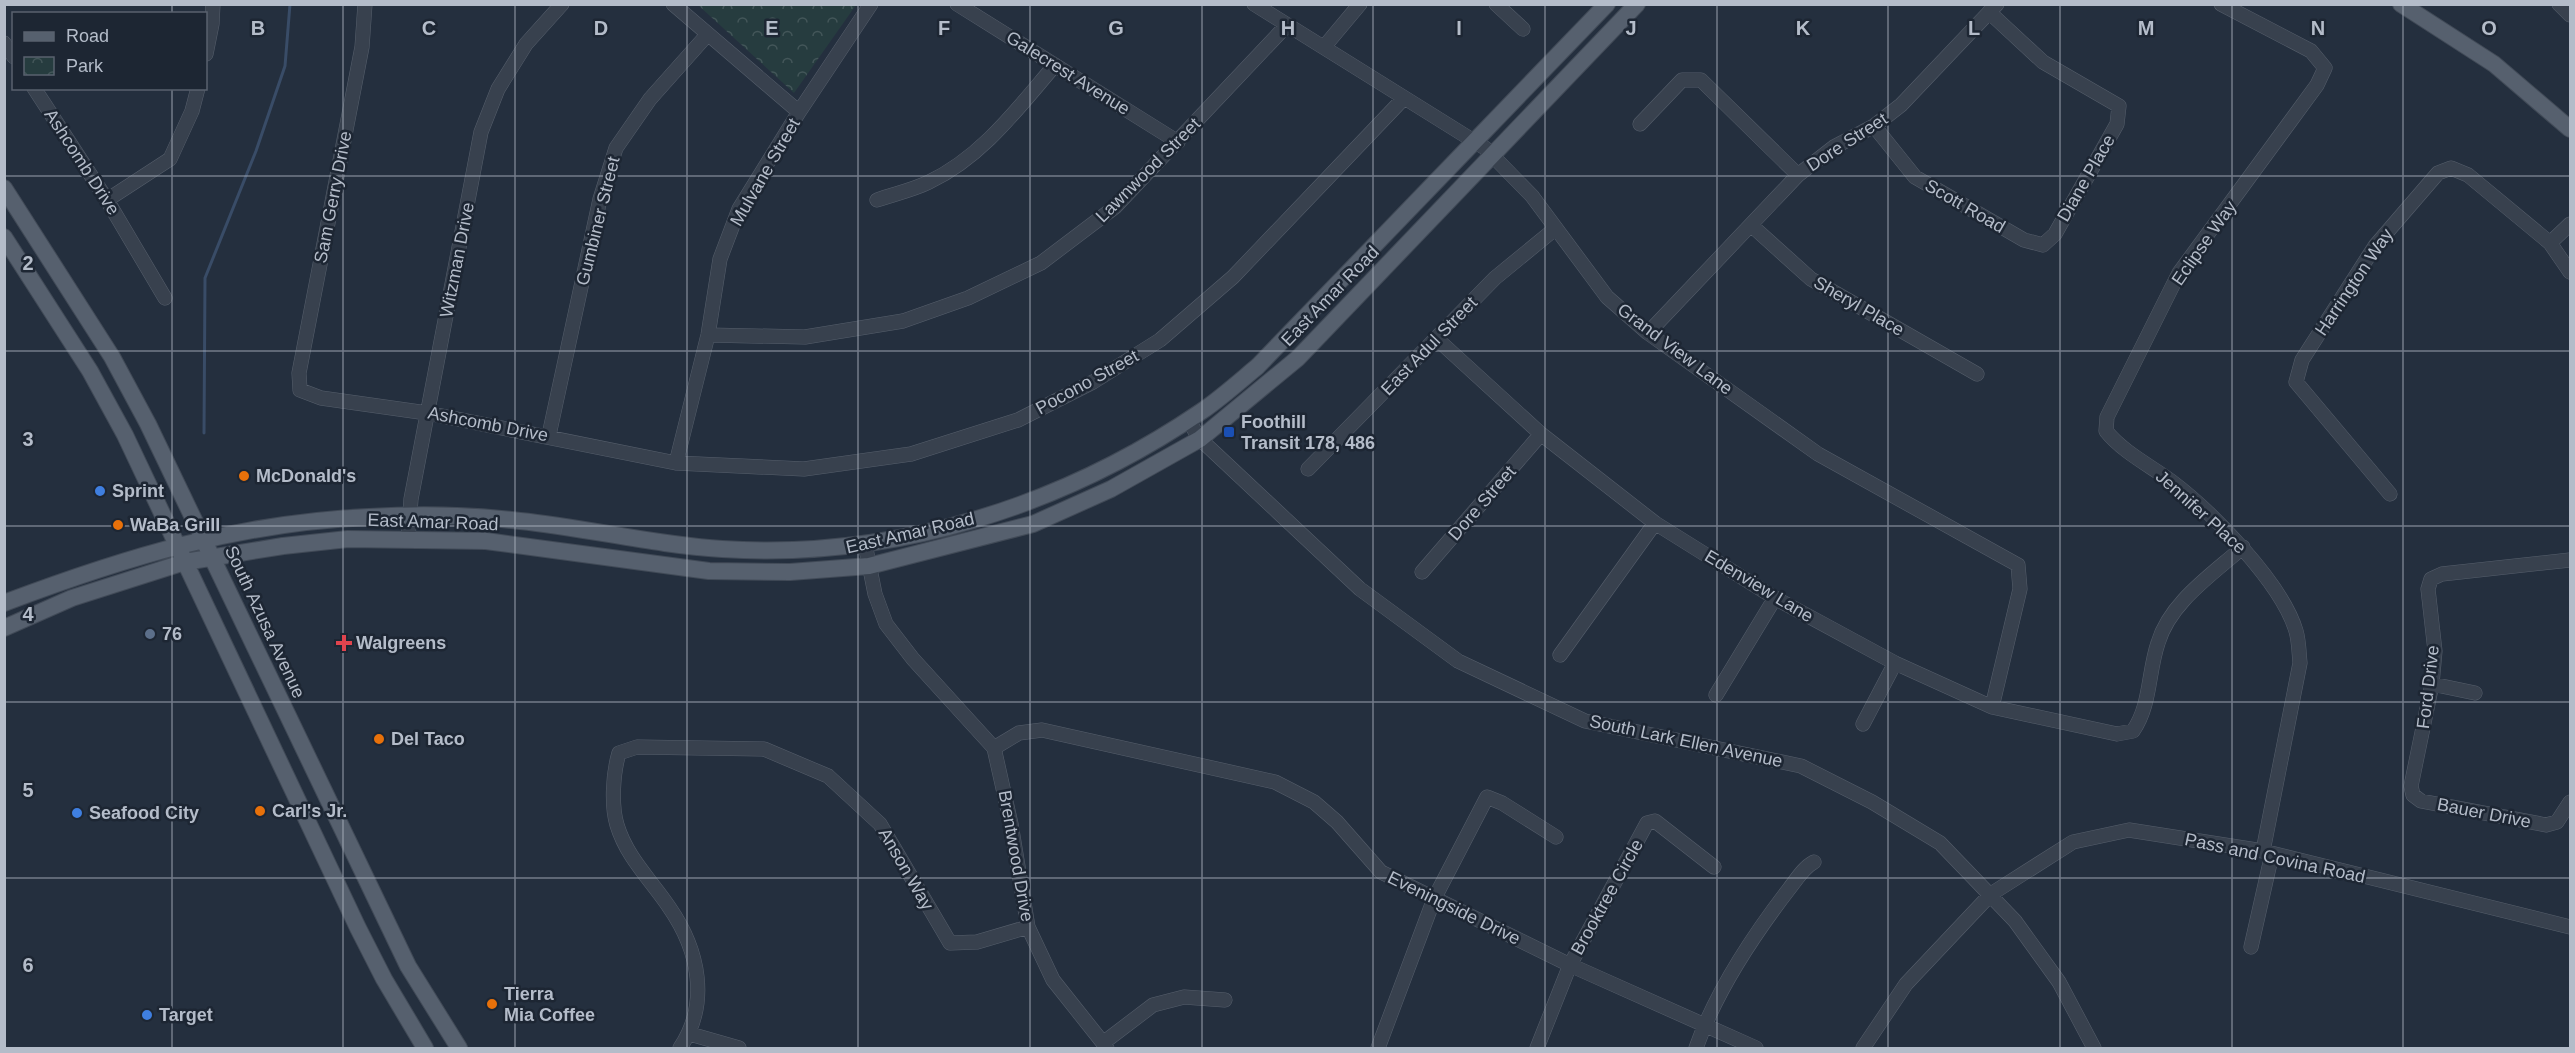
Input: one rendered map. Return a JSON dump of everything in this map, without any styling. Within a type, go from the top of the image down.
[{"type":"main road","name":"East Amar Road","points":[[4,603],[110,565],[204,539],[325,520],[410,517],[517,520],[651,542],[724,549],[809,549],[865,544],[923,534],[972,522],[1032,501],[1104,469],[1188,420],[1219,398],[1278,349],[1607,4]]},
{"type":"main road","name":"East Amar Road","points":[[4,628],[72,598],[184,562],[283,546],[348,539],[486,541],[709,571],[790,572],[868,566],[1033,524],[1111,489],[1200,439],[1298,358],[1637,4]]},
{"type":"main road","points":[[2402,4],[2494,64],[2571,129]]},
{"type":"main road","name":"South Azusa Avenue","points":[[4,188],[96,332],[148,424],[408,966],[459,1048]]},
{"type":"main road","points":[[4,237],[72,343],[125,435],[384,979],[425,1048]]},
{"type":"main road","points":[[72,343],[96,332]]},
{"type":"main road","points":[[312,831],[338,820]]},
{"type":"street","points":[[207,49],[213,4]]},
{"type":"street","name":"Sam Gerry Drive","points":[[300,390],[299,373],[362,47],[365,4]]},
{"type":"street","name":"Witzman Drive","points":[[408,539],[411,499],[481,132],[498,89],[526,44],[562,4]]},
{"type":"street","points":[[673,4],[799,112]]},
{"type":"street","name":"Mulvane Street","points":[[676,463],[708,335],[720,259],[739,209],[799,112],[871,4]]},
{"type":"street","name":"Galecrest Avenue","points":[[957,4],[1178,142]]},
{"type":"street","name":"Grand View Lane","points":[[1254,4],[1476,142],[1493,155],[1532,196],[1607,297],[1648,333],[1818,454],[2018,565],[2020,589],[1992,707]]},
{"type":"street","points":[[1324,47],[1360,4]]},
{"type":"street","points":[[1496,4],[1523,29]]},
{"type":"street","name":"Eclipse Way","points":[[2106,431],[2107,417],[2179,273],[2317,85],[2325,68],[2311,51],[2221,4]]},
{"type":"street","points":[[2559,4],[2571,15]]},
{"type":"street","name":"Diane Place","points":[[1993,8],[2043,62],[2119,106],[2117,124],[2055,234],[2043,244]]},
{"type":"street","name":"Dore Street","points":[[1648,333],[1798,175],[1834,147],[1874,126],[1901,105],[1993,8]]},
{"type":"street","name":"Lawnwood Street","points":[[708,335],[805,337],[903,321],[968,298],[1041,263],[1115,207],[1287,25]]},
{"type":"street","name":"Gumbiner Street","points":[[549,435],[600,199],[616,148],[650,99],[707,35]]},
{"type":"street","points":[[877,200],[930,182],[975,153],[1011,117],[1055,65]]},
{"type":"street","points":[[1641,124],[1682,80],[1701,80],[1798,175]]},
{"type":"street","name":"Ashcomb Drive","points":[[35,90],[107,200],[165,298]]},
{"type":"street","points":[[107,200],[170,159],[192,111],[197,90]]},
{"type":"street","name":"Pocono Street","points":[[676,463],[804,469],[911,454],[1018,420],[1082,387],[1160,340],[1233,277],[1404,98]]},
{"type":"street","name":"Scott Road","points":[[1874,126],[1915,177],[2024,240],[2043,244]]},
{"type":"street","name":"Harrington Way","points":[[2390,494],[2296,382],[2302,360],[2375,246],[2438,173],[2451,168],[2468,174],[2550,243]]},
{"type":"street","points":[[2571,224],[2550,243],[2571,272]]},
{"type":"street","name":"Sheryl Place","points":[[1750,225],[1811,279],[1977,374]]},
{"type":"street","name":"East Adul Street","points":[[1308,470],[1495,278],[1556,228]]},
{"type":"street","name":"Edenview Lane","points":[[1437,339],[1541,434],[1655,523],[1774,598],[1895,663],[1992,707],[2117,734],[2133,730],[2143,717],[2158,641],[2175,609],[2243,547]]},
{"type":"street","name":"Ashcomb Drive","points":[[300,390],[321,398],[427,412],[549,435],[676,463]]},
{"type":"street","name":"South Lark Ellen Avenue","points":[[1188,420],[1200,439],[1359,589],[1458,661],[1585,721],[1801,766],[1872,802],[1940,843],[1991,894],[2046,962],[2094,1048]]},
{"type":"street","name":"Jennifer Place","points":[[2106,431],[2114,441],[2173,482],[2243,547],[2286,608],[2297,632],[2300,663],[2251,947]]},
{"type":"street","name":"Dore Street","points":[[1422,572],[1541,434]]},
{"type":"street","points":[[1560,655],[1655,523]]},
{"type":"street","points":[[865,544],[875,594],[886,624],[913,659],[994,748]]},
{"type":"street","name":"Ford Drive","points":[[2413,795],[2411,786],[2432,684],[2435,651],[2428,589],[2431,579],[2442,574],[2571,560]]},
{"type":"street","points":[[1716,695],[1774,598]]},
{"type":"street","points":[[1863,724],[1895,663]]},
{"type":"street","points":[[2432,684],[2475,693]]},
{"type":"street","name":"Eveningside Drive","points":[[994,748],[1019,733],[1042,730],[1275,782],[1314,802],[1337,822],[1381,872],[1570,965],[1756,1048]]},
{"type":"street","name":"Anson Way","points":[[690,1034],[698,1002],[697,967],[685,934],[669,906],[637,866],[617,825],[613,772],[619,753],[637,747],[764,750],[828,776],[880,824],[950,943],[977,942],[1028,927]]},
{"type":"street","name":"Brentwood Drive","points":[[994,748],[1011,824],[1028,927],[1053,980],[1105,1046]]},
{"type":"street","name":"Bauer Drive","points":[[2413,795],[2421,801],[2546,825],[2557,822],[2571,802]]},
{"type":"street","points":[[1378,1048],[1434,899],[1487,797],[1502,803],[1556,837]]},
{"type":"street","name":"Brooktree Circle","points":[[1537,1048],[1570,965],[1592,921],[1650,820],[1714,867]]},
{"type":"street","name":"Pass and Covina Road","points":[[1863,1048],[1906,984],[1991,894],[2073,842],[2129,830],[2268,853],[2571,927]]},
{"type":"street","points":[[1696,1048],[1704,1024],[1744,952],[1776,906],[1814,862]]},
{"type":"street","points":[[1105,1046],[1153,1005],[1184,997],[1225,1000]]},
{"type":"street","points":[[680,1048],[690,1034],[739,1048]]},
{"type":"green space","points":[[698,5],[856,5],[794,93]]},
{"type":"waterway","points":[[204,433],[205,278],[256,151],[285,66],[290,4]]},
{"type":"place","name":"Foothill Transit 178, 486","points":[[1229,432]]},
{"type":"place","name":"McDonald's","points":[[244,476]]},
{"type":"place","name":"Sprint","points":[[100,491]]},
{"type":"place","name":"WaBa Grill","points":[[118,525]]},
{"type":"place","name":"76","points":[[150,634]]},
{"type":"place","name":"Walgreens","points":[[344,643]]},
{"type":"place","name":"Del Taco","points":[[379,739]]},
{"type":"place","name":"Carl's Jr.","points":[[260,811]]},
{"type":"place","name":"Seafood City","points":[[77,813]]},
{"type":"place","name":"Tierra Mia Coffee","points":[[492,1004]]},
{"type":"place","name":"Target","points":[[147,1015]]}]
